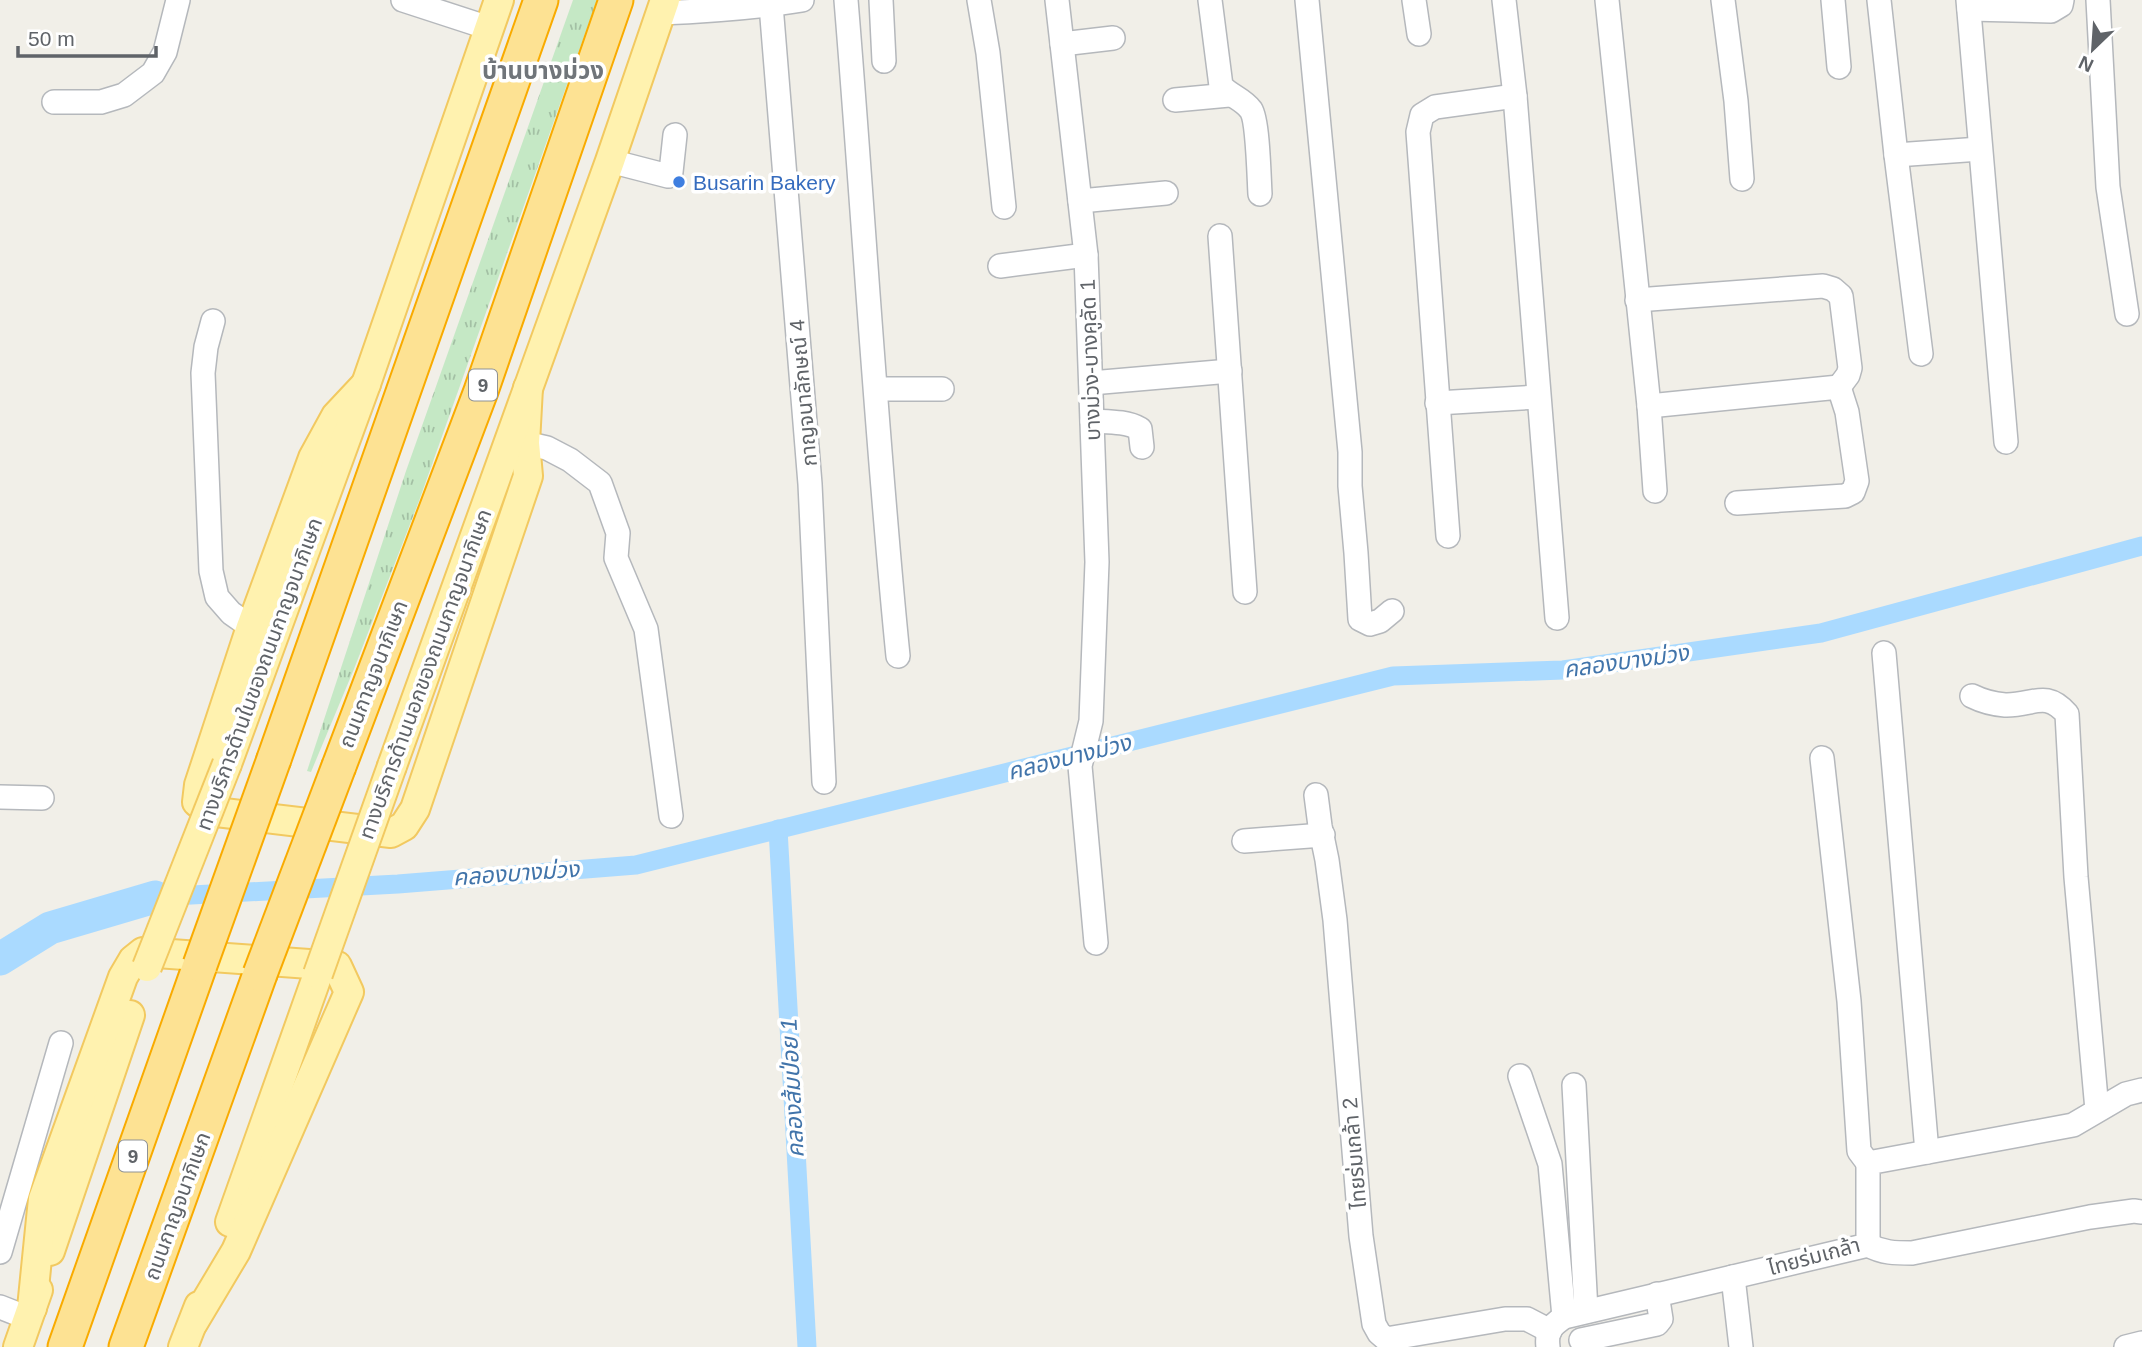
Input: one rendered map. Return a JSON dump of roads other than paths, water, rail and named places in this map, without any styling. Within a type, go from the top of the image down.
[{"type":"highway","name":"9","points":[[65,1347],[541,0]]},
{"type":"highway","name":"ถนนกาญจนาภิเษก","points":[[126,1347],[260,974],[481,391],[615,0]]},
{"type":"main road","name":"ทางบริการด้านในของถนนกาญจนาภิเษก","points":[[18,1347],[147,967],[227,764],[366,384],[499,0]]},
{"type":"main road","name":"ทางบริการด้านนอกของถนนกาญจนาภิเษก","points":[[188,1335],[610,161],[662,6]]},
{"type":"main road","points":[[366,384],[336,416],[313,458],[251,627],[199,785],[197,802],[208,811],[391,833],[404,826],[415,809],[528,476],[528,388]]},
{"type":"main road","points":[[30,1313],[43,1199],[132,960],[143,952],[337,966],[349,992],[236,1251],[188,1335]]},
{"type":"street","points":[[54,102],[102,102],[124,95],[153,73],[165,52],[178,0]]},
{"type":"street","points":[[403,0],[489,28]]},
{"type":"street","points":[[846,0],[883,509],[898,656]]},
{"type":"street","points":[[881,0],[884,61]]},
{"type":"street","points":[[979,0],[988,53],[1004,207]]},
{"type":"street","name":"บางม่วง-บางคูลัด 1","points":[[1057,0],[1086,255],[1097,562],[1091,721],[1080,766],[1096,943]]},
{"type":"street","points":[[1210,0],[1221,86],[1229,95],[1243,101],[1253,114],[1260,194]]},
{"type":"street","points":[[1307,0],[1350,452],[1360,619],[1370,624],[1380,621],[1392,611]]},
{"type":"street","points":[[1414,0],[1419,34]]},
{"type":"street","points":[[1504,0],[1515,96],[1557,618]]},
{"type":"street","points":[[1607,0],[1650,406],[1655,491]]},
{"type":"street","points":[[1723,0],[1736,101],[1742,179]]},
{"type":"street","points":[[1833,0],[1839,67]]},
{"type":"street","points":[[1879,0],[1921,354]]},
{"type":"street","points":[[2006,442],[1969,4],[2051,11],[2061,5],[2062,0]]},
{"type":"street","points":[[2098,0],[2108,187],[2127,314]]},
{"type":"street","points":[[662,6],[715,11],[790,2]]},
{"type":"street","name":"กาญจนาลักษณ์ 4","points":[[790,2],[824,782]]},
{"type":"street","points":[[1062,44],[1112,38]]},
{"type":"street","points":[[1175,100],[1229,95]]},
{"type":"street","points":[[1448,536],[1418,132],[1422,115],[1435,107],[1515,96]]},
{"type":"street","points":[[610,161],[668,176],[671,172],[675,135]]},
{"type":"street","points":[[1896,155],[1980,149]]},
{"type":"street","points":[[1080,201],[1166,193]]},
{"type":"street","points":[[1220,236],[1245,592]]},
{"type":"street","points":[[1000,267],[1086,255]]},
{"type":"street","points":[[1637,300],[1823,286],[1833,289],[1841,296],[1850,368],[1839,387],[1650,406]]},
{"type":"street","points":[[213,321],[203,373],[211,571],[216,597],[251,627]]},
{"type":"street","points":[[1091,383],[1230,371]]},
{"type":"street","points":[[1737,503],[1845,496],[1853,492],[1857,481],[1847,412],[1839,387]]},
{"type":"street","points":[[876,389],[942,389]]},
{"type":"street","points":[[1437,403],[1538,397]]},
{"type":"street","points":[[1092,421],[1135,426],[1140,429],[1142,447]]},
{"type":"street","points":[[526,443],[547,448],[570,460],[600,483],[618,533],[616,558],[646,629],[671,816]]},
{"type":"street","points":[[1884,653],[1927,1152]]},
{"type":"street","points":[[1972,696],[1986,702],[2006,705],[2047,699],[2057,703],[2067,714],[2076,877],[2098,1110]]},
{"type":"street","name":"ไทยร่มเกล้า","points":[[1562,1326],[1657,1294],[1868,1245],[1868,1163],[1859,1151],[1849,1001],[1822,758]]},
{"type":"street","name":"ไทยร่มเกล้า 2","points":[[1316,795],[1335,920],[1361,1236],[1374,1324],[1386,1339],[1505,1319],[1527,1319],[1562,1326]]},
{"type":"street","points":[[0,797],[42,798]]},
{"type":"street","points":[[1244,841],[1323,835]]},
{"type":"street","points":[[0,1252],[61,1043]]},
{"type":"street","points":[[1520,1076],[1550,1164],[1562,1326]]},
{"type":"street","points":[[1562,1326],[1574,1085]]},
{"type":"street","points":[[1868,1163],[2073,1125],[2126,1094],[2142,1090]]},
{"type":"street","points":[[1868,1245],[1880,1252],[1912,1253],[2090,1217],[2142,1212]]},
{"type":"street","points":[[1733,1277],[1741,1347]]},
{"type":"street","points":[[1581,1340],[1657,1324],[1661,1319],[1657,1294]]},
{"type":"street","points":[[0,1307],[30,1313]]},
{"type":"street","points":[[2126,1347],[2142,1343]]},
{"type":"waterway","name":"คลองบางม่วง","points":[[155,897],[398,884],[636,865],[1393,676],[1563,670],[1821,633],[2142,546]]},
{"type":"waterway","name":"คลองส้มป่อย 1","points":[[778,829],[807,1347]]},
{"type":"waterway","name":"คลองบางม่วง","points":[[0,959],[50,928],[155,897]]},
{"type":"place","name":"Busarin Bakery","points":[[679,182]]},
{"type":"district","name":"บ้านบางม่วง","points":[[543,70]]}]
